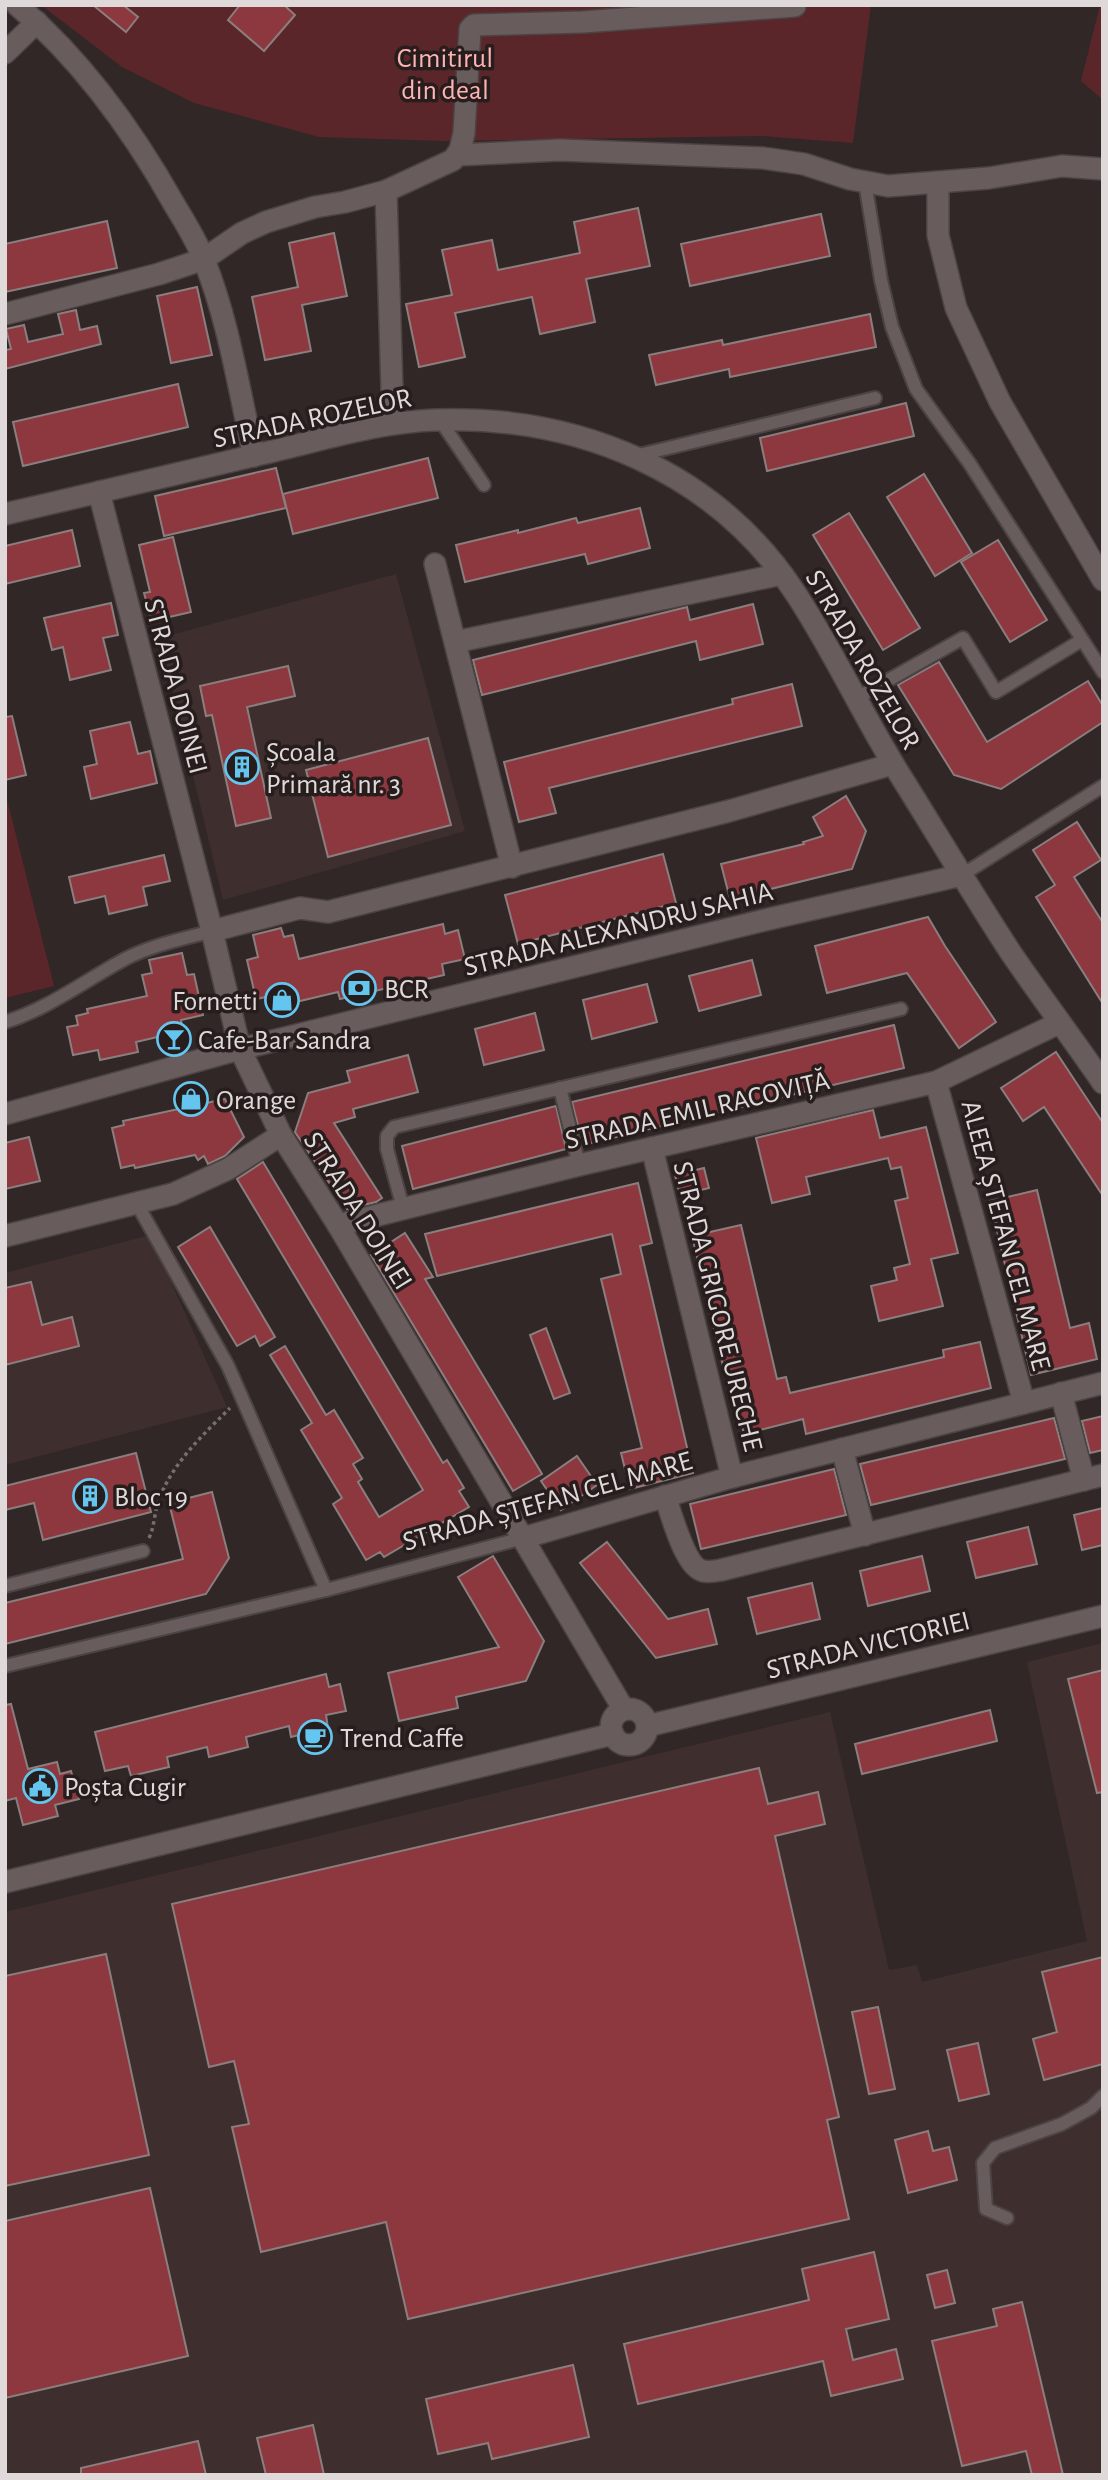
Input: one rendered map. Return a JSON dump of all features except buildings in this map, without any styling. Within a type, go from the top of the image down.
[{"type":"street","points":[[17,5],[37,22],[92,83],[141,149],[204,259],[226,334],[254,456]]},
{"type":"street","points":[[457,155],[464,134],[470,29],[474,25],[583,22],[795,6]]},
{"type":"street","points":[[5,53],[37,22]]},
{"type":"street","points":[[5,314],[159,274],[204,259],[242,233],[266,222],[314,207],[386,191],[445,164],[457,155],[560,150],[763,158],[804,164],[888,186],[989,178],[1062,166],[1103,169]]},
{"type":"street","points":[[939,182],[938,235],[956,308],[1000,402],[1103,580]]},
{"type":"street","points":[[386,191],[393,423]]},
{"type":"street","name":"STRADA ROZELOR","points":[[6,513],[393,423],[440,420],[531,426],[593,440],[635,456],[688,485],[718,508],[782,574],[811,618],[893,764],[962,875],[1059,1023],[1099,1070]]},
{"type":"street","name":"STRADA DOINEI","points":[[99,492],[240,1049],[281,1135],[338,1225],[624,1710]]},
{"type":"street","points":[[435,564],[512,867]]},
{"type":"street","points":[[455,642],[782,574]]},
{"type":"street","points":[[212,932],[300,908],[328,912],[512,867],[729,811],[893,764]]},
{"type":"street","name":"STRADA ALEXANDRU SAHIA","points":[[5,1114],[240,1049],[769,919],[962,875]]},
{"type":"street","name":"STRADA EMIL RACOVIȚĂ","points":[[338,1225],[579,1165],[936,1082],[1059,1023]]},
{"type":"street","name":"ALEEA ȘTEFAN CEL MARE","points":[[936,1082],[1024,1403]]},
{"type":"street","points":[[5,1236],[173,1194],[203,1182],[281,1135]]},
{"type":"street","name":"STRADA GRIGORE URECHE","points":[[652,1148],[732,1477]]},
{"type":"street","name":"STRADA ȘTEFAN CEL MARE","points":[[523,1538],[732,1477],[1103,1383]]},
{"type":"street","points":[[665,1496],[688,1558],[695,1567],[703,1571],[721,1570],[1093,1478],[1060,1393]]},
{"type":"street","points":[[842,1449],[865,1535]]},
{"type":"street","name":"STRADA VICTORIEI","points":[[647,1726],[1103,1616]]},
{"type":"street","points":[[624,1710],[639,1712],[647,1726],[643,1738],[633,1744],[621,1743],[613,1734],[612,1723],[618,1713],[624,1710]]},
{"type":"street","points":[[5,1882],[613,1734]]},
{"type":"lane","points":[[865,182],[889,315],[916,389],[970,464],[1103,672]]},
{"type":"lane","points":[[635,456],[875,398]]},
{"type":"lane","points":[[440,420],[484,485]]},
{"type":"lane","points":[[855,699],[963,638],[996,692],[1082,640]]},
{"type":"lane","name":"STRADA ALEXANDRU SAHIA","points":[[962,875],[1103,786]]},
{"type":"lane","points":[[5,1022],[50,1002],[134,955],[212,932]]},
{"type":"lane","points":[[403,1209],[387,1149],[387,1136],[394,1128],[901,1009]]},
{"type":"lane","points":[[560,1088],[579,1165]]},
{"type":"lane","points":[[136,1204],[228,1366],[326,1590]]},
{"type":"lane","name":"STRADA ȘTEFAN CEL MARE","points":[[5,1666],[326,1590],[523,1538]]},
{"type":"lane","points":[[5,1587],[143,1551]]},
{"type":"lane","points":[[1007,2218],[986,2209],[983,2163],[995,2148],[1062,2124],[1091,2108],[1103,2096]]},
{"type":"path","points":[[143,1551],[154,1527],[157,1503],[170,1475],[201,1437],[241,1397]]},
{"type":"shaded area","points":[[396,574],[465,831],[223,900],[160,638]]},
{"type":"shaded area","points":[[150,1235],[227,1407],[5,1465],[5,1273]]},
{"type":"shaded area","points":[[1103,1643],[1103,2475],[5,2475],[5,1912],[830,1712],[889,1970],[917,1965],[922,1982],[1087,1941],[1027,1662]]},
{"type":"green space","name":"Cimitirul din deal","points":[[41,5],[871,5],[853,143],[762,136],[444,141],[319,137],[194,103],[122,67]]},
{"type":"green space","points":[[1100,5],[1103,5],[1103,100],[1081,81]]},
{"type":"green space","points":[[5,791],[54,986],[5,998]]},
{"type":"place","name":"Școala Primară nr. 3","points":[[242,767]]},
{"type":"place","name":"BCR","points":[[359,988]]},
{"type":"place","name":"Fornetti","points":[[282,1000]]},
{"type":"place","name":"Cafe-Bar Sandra","points":[[174,1039]]},
{"type":"place","name":"Orange","points":[[191,1099]]},
{"type":"place","name":"Bloc 19","points":[[90,1496]]},
{"type":"place","name":"Trend Caffe","points":[[315,1737]]},
{"type":"place","name":"Poșta Cugir","points":[[40,1786]]}]
